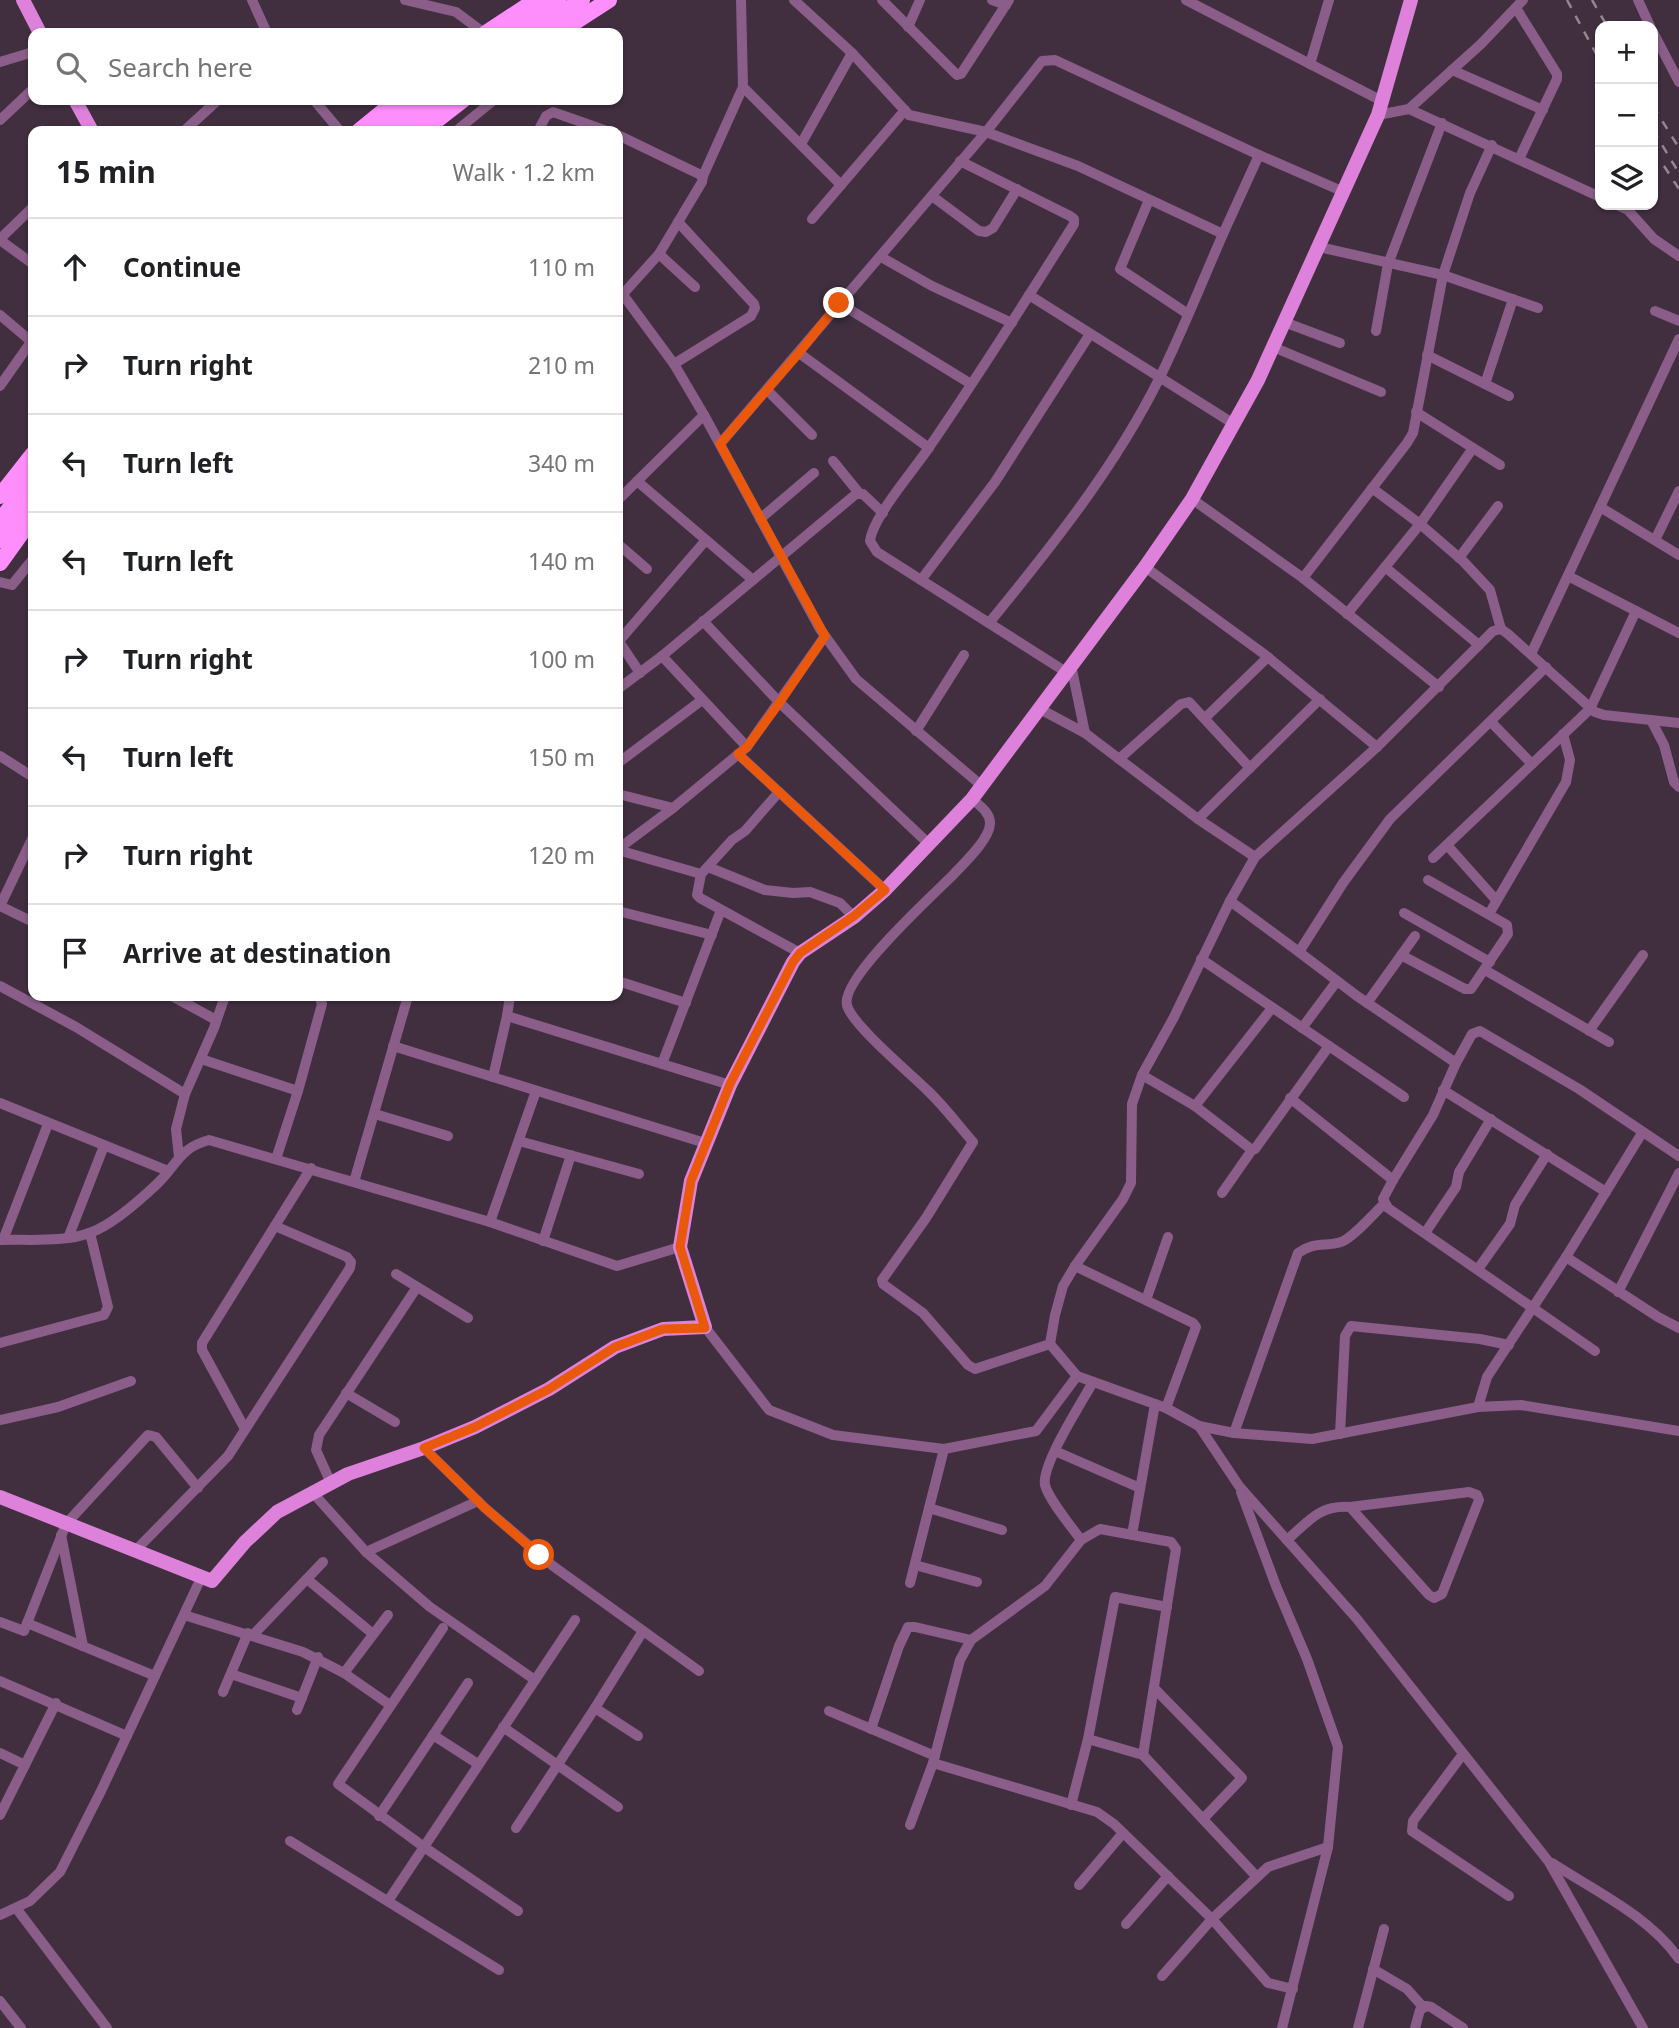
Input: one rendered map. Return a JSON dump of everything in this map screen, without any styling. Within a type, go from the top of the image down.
[{"type":"highway","points":[[517,28],[558,0]]},
{"type":"highway","points":[[538,28],[582,0]]},
{"type":"highway","points":[[566,28],[609,0]]},
{"type":"highway","points":[[492,28],[526,3]]},
{"type":"highway","points":[[365,126],[391,105]]},
{"type":"highway","points":[[384,126],[412,105]]},
{"type":"highway","points":[[407,126],[435,105]]},
{"type":"highway","points":[[429,126],[457,105]]},
{"type":"highway","points":[[0,496],[28,460]]},
{"type":"highway","points":[[0,520],[28,484]]},
{"type":"highway","points":[[0,540],[28,503]]},
{"type":"highway","points":[[0,563],[28,524]]},
{"type":"main road","points":[[23,0],[37,28]]},
{"type":"main road","points":[[0,1497],[63,1530],[135,1552],[212,1581],[244,1542],[271,1518],[348,1474],[475,1427],[549,1389],[615,1347],[663,1329],[705,1328],[680,1247],[691,1181],[730,1084],[793,962],[800,953],[854,916],[885,890],[972,799],[1192,499],[1258,380],[1344,192],[1380,108],[1411,0]]},
{"type":"main road","points":[[78,105],[89,126]]},
{"type":"street","points":[[252,0],[265,28]]},
{"type":"street","points":[[405,0],[456,12],[478,28]]},
{"type":"street","points":[[623,288],[659,254],[702,182],[743,87],[741,0]]},
{"type":"street","points":[[794,0],[852,52],[905,110],[917,117],[986,132],[1078,166],[1223,234]]},
{"type":"street","points":[[882,0],[957,75],[961,74],[1008,3],[992,0]]},
{"type":"street","points":[[908,27],[920,0]]},
{"type":"street","points":[[1186,0],[1200,3],[1310,64],[1380,108],[1409,109],[1595,195]]},
{"type":"street","points":[[1310,64],[1329,0]]},
{"type":"street","points":[[1638,0],[1648,21]]},
{"type":"street","points":[[1409,109],[1520,4],[1557,74],[1556,85],[1519,159]]},
{"type":"street","points":[[1658,42],[1679,82]]},
{"type":"street","points":[[801,144],[852,52]]},
{"type":"street","points":[[0,62],[28,54]]},
{"type":"street","points":[[720,444],[986,132],[1037,65],[1046,60],[1055,60],[1344,192]]},
{"type":"street","points":[[1452,70],[1543,110]]},
{"type":"street","points":[[743,87],[841,185]]},
{"type":"street","points":[[0,119],[28,94]]},
{"type":"street","points":[[189,126],[213,105]]},
{"type":"street","points":[[318,105],[336,126]]},
{"type":"street","points":[[462,126],[488,105]]},
{"type":"street","points":[[812,219],[905,110]]},
{"type":"street","points":[[541,126],[546,116],[553,112],[593,126]]},
{"type":"street","points":[[1376,331],[1388,264],[1442,123]]},
{"type":"street","points":[[623,137],[703,176]]},
{"type":"street","points":[[1303,578],[1413,433],[1443,275],[1470,193],[1492,145]]},
{"type":"street","points":[[989,623],[1050,549],[1126,437],[1160,377],[1259,155]]},
{"type":"street","points":[[960,161],[1074,219],[1074,224],[1012,323],[883,513],[871,536],[871,545],[877,552],[989,623],[1068,668],[1086,733]]},
{"type":"street","points":[[932,195],[979,231],[986,232],[993,228],[1017,190]]},
{"type":"street","points":[[1149,200],[1121,269],[1188,314]]},
{"type":"street","points":[[1628,210],[1654,239],[1679,256]]},
{"type":"street","points":[[28,212],[0,239],[28,260]]},
{"type":"street","points":[[674,364],[751,316],[755,308],[678,222]]},
{"type":"street","points":[[1319,247],[1443,275],[1538,308]]},
{"type":"street","points":[[659,254],[695,287]]},
{"type":"street","points":[[881,257],[932,286],[1012,323]]},
{"type":"street","points":[[623,295],[674,364],[825,636],[856,679],[982,786]]},
{"type":"street","points":[[1029,295],[1234,424]]},
{"type":"street","points":[[1485,384],[1513,299]]},
{"type":"street","points":[[839,303],[971,384]]},
{"type":"street","points":[[1655,311],[1679,321]]},
{"type":"street","points":[[0,314],[28,337]]},
{"type":"street","points":[[1284,322],[1339,343]]},
{"type":"street","points":[[921,580],[995,482],[1090,334]]},
{"type":"street","points":[[1531,654],[1679,339]]},
{"type":"street","points":[[1273,347],[1381,392]]},
{"type":"street","points":[[0,386],[28,348]]},
{"type":"street","points":[[799,353],[929,448]]},
{"type":"street","points":[[1427,355],[1509,396]]},
{"type":"street","points":[[767,390],[812,435]]},
{"type":"street","points":[[1416,412],[1500,465]]},
{"type":"street","points":[[623,495],[704,415]]},
{"type":"street","points":[[1347,614],[1420,524],[1473,447]]},
{"type":"street","points":[[833,461],[859,494],[883,513]]},
{"type":"street","points":[[760,519],[814,472]]},
{"type":"street","points":[[637,481],[752,580]]},
{"type":"street","points":[[1372,488],[1459,558],[1490,590],[1501,629],[1590,709],[1604,715],[1679,723]]},
{"type":"street","points":[[1655,540],[1679,491]]},
{"type":"street","points":[[623,685],[663,656],[859,494]]},
{"type":"street","points":[[1192,499],[1303,578],[1438,687]]},
{"type":"street","points":[[1459,558],[1498,506]]},
{"type":"street","points":[[1600,507],[1679,555]]},
{"type":"street","points":[[623,636],[706,540]]},
{"type":"street","points":[[623,548],[647,569]]},
{"type":"street","points":[[0,582],[12,585],[28,565]]},
{"type":"street","points":[[1144,567],[1268,657],[1377,747]]},
{"type":"street","points":[[1385,567],[1479,645]]},
{"type":"street","points":[[1568,576],[1679,633]]},
{"type":"street","points":[[1433,858],[1590,709],[1636,611]]},
{"type":"street","points":[[703,621],[856,777],[930,845]]},
{"type":"street","points":[[1501,629],[1493,631],[1377,747],[1255,857],[1142,1075],[1132,1104],[1130,1183],[1123,1199],[1063,1286],[1050,1344],[1077,1376],[1160,1406],[1199,1426],[1234,1433],[1312,1439],[1478,1407],[1521,1405],[1679,1430]]},
{"type":"street","points":[[623,845],[743,750],[825,636]]},
{"type":"street","points":[[623,647],[640,673]]},
{"type":"street","points":[[916,731],[964,655]]},
{"type":"street","points":[[663,656],[779,792],[885,890]]},
{"type":"street","points":[[1205,719],[1268,657]]},
{"type":"street","points":[[1299,952],[1343,883],[1390,820],[1546,667]]},
{"type":"street","points":[[1198,819],[1320,699]]},
{"type":"street","points":[[623,759],[702,700]]},
{"type":"street","points":[[1119,759],[1185,702],[1192,705],[1250,768]]},
{"type":"street","points":[[1038,708],[1086,733],[1198,819],[1255,857]]},
{"type":"street","points":[[1651,720],[1664,745],[1674,782],[1679,787]]},
{"type":"street","points":[[1491,722],[1532,764]]},
{"type":"street","points":[[1489,914],[1566,782],[1570,760],[1563,734]]},
{"type":"street","points":[[0,756],[28,774]]},
{"type":"street","points":[[779,792],[745,831],[732,840],[705,870],[697,895],[800,953]]},
{"type":"street","points":[[623,795],[673,808]]},
{"type":"street","points":[[972,799],[988,814],[991,821],[988,833],[968,859],[872,957],[849,990],[846,1004],[885,1051],[929,1091],[973,1142],[926,1218],[882,1280],[883,1284],[923,1314],[968,1365],[975,1369],[1050,1344]]},
{"type":"street","points":[[1447,845],[1496,900]]},
{"type":"street","points":[[623,850],[705,870],[765,890],[810,892],[839,903],[854,916]]},
{"type":"street","points":[[28,859],[0,906],[28,920]]},
{"type":"street","points":[[1401,955],[1465,989],[1471,989],[1508,934],[1507,925],[1428,880]]},
{"type":"street","points":[[1230,901],[1367,1003],[1456,1063]]},
{"type":"street","points":[[662,1064],[722,910]]},
{"type":"street","points":[[623,912],[712,935]]},
{"type":"street","points":[[1404,913],[1609,1042]]},
{"type":"street","points":[[1367,1003],[1415,936]]},
{"type":"street","points":[[1589,1031],[1643,955]]},
{"type":"street","points":[[1202,959],[1404,1097]]},
{"type":"street","points":[[1302,1028],[1337,981]]},
{"type":"street","points":[[623,983],[686,1003]]},
{"type":"street","points":[[0,986],[76,1027],[185,1094]]},
{"type":"street","points":[[181,1001],[216,1020]]},
{"type":"street","points":[[179,1157],[176,1129],[185,1094],[223,1001]]},
{"type":"street","points":[[276,1159],[298,1091],[321,1001]]},
{"type":"street","points":[[354,1182],[406,1001]]},
{"type":"street","points":[[493,1077],[509,1001]]},
{"type":"street","points":[[1195,1106],[1272,1008]]},
{"type":"street","points":[[507,1016],[730,1084]]},
{"type":"street","points":[[1595,1351],[1384,1204],[1383,1199],[1427,1126],[1472,1034],[1480,1031],[1579,1089],[1679,1156]]},
{"type":"street","points":[[393,1046],[705,1143]]},
{"type":"street","points":[[1222,1193],[1329,1046]]},
{"type":"street","points":[[201,1059],[298,1091]]},
{"type":"street","points":[[1142,1075],[1195,1106],[1252,1150]]},
{"type":"street","points":[[1443,1090],[1606,1192]]},
{"type":"street","points":[[490,1222],[536,1091]]},
{"type":"street","points":[[1290,1098],[1393,1180]]},
{"type":"street","points":[[0,1103],[168,1171]]},
{"type":"street","points":[[375,1114],[448,1136]]},
{"type":"street","points":[[1425,1233],[1456,1187],[1459,1172],[1490,1119]]},
{"type":"street","points":[[48,1124],[2,1240],[68,1238],[90,1233],[117,1216],[158,1183],[179,1157],[194,1144],[209,1140],[490,1222],[617,1266],[680,1247]]},
{"type":"street","points":[[1478,1407],[1487,1377],[1534,1308],[1642,1133]]},
{"type":"street","points":[[519,1141],[639,1174]]},
{"type":"street","points":[[68,1238],[104,1146]]},
{"type":"street","points":[[1478,1269],[1510,1224],[1515,1205],[1546,1154]]},
{"type":"street","points":[[543,1241],[571,1155]]},
{"type":"street","points":[[245,1429],[202,1350],[202,1343],[311,1168]]},
{"type":"street","points":[[1618,1292],[1679,1173]]},
{"type":"street","points":[[1234,1433],[1298,1253],[1317,1244],[1343,1242],[1384,1204]]},
{"type":"street","points":[[135,1552],[228,1456],[351,1269],[351,1262],[347,1258],[275,1226]]},
{"type":"street","points":[[0,1343],[107,1312],[90,1233]]},
{"type":"street","points":[[1146,1300],[1168,1237]]},
{"type":"street","points":[[1566,1257],[1679,1328]]},
{"type":"street","points":[[1075,1266],[1193,1323],[1196,1327],[1160,1406],[1140,1488],[1132,1535]]},
{"type":"street","points":[[396,1274],[468,1318]]},
{"type":"street","points":[[331,1483],[316,1450],[319,1435],[417,1287]]},
{"type":"street","points":[[1340,1434],[1345,1336],[1351,1326],[1480,1339],[1509,1345]]},
{"type":"street","points":[[705,1328],[769,1410],[833,1435],[944,1449],[1036,1431],[1077,1376]]},
{"type":"street","points":[[0,1420],[58,1407],[131,1381]]},
{"type":"street","points":[[1080,1540],[1046,1488],[1044,1475],[1093,1382]]},
{"type":"street","points":[[346,1393],[395,1422]]},
{"type":"street","points":[[1199,1426],[1239,1486],[1357,1619],[1549,1862],[1643,2028]]},
{"type":"street","points":[[0,1622],[24,1631],[63,1530],[148,1435],[156,1437],[198,1488]]},
{"type":"street","points":[[424,1448],[478,1501],[553,1566],[699,1671]]},
{"type":"street","points":[[910,1583],[944,1449]]},
{"type":"street","points":[[1055,1451],[1140,1488]]},
{"type":"street","points":[[1239,1486],[1276,1586],[1307,1659],[1338,1747],[1328,1847],[1282,2028]]},
{"type":"street","points":[[1287,1540],[1323,1510],[1334,1506],[1350,1507],[1469,1492],[1477,1495],[1479,1500],[1442,1594],[1434,1598],[1350,1507]]},
{"type":"street","points":[[313,1493],[366,1552],[430,1607],[535,1680]]},
{"type":"street","points":[[366,1552],[478,1501]]},
{"type":"street","points":[[929,1508],[1002,1530]]},
{"type":"street","points":[[910,1825],[934,1759],[960,1660],[971,1640],[1045,1586],[1080,1540],[1100,1529],[1171,1542],[1176,1549],[1143,1755]]},
{"type":"street","points":[[63,1530],[83,1646]]},
{"type":"street","points":[[223,1692],[250,1634],[323,1562]]},
{"type":"street","points":[[915,1565],[977,1582]]},
{"type":"street","points":[[0,1915],[30,1901],[60,1872],[201,1578]]},
{"type":"street","points":[[307,1579],[373,1634]]},
{"type":"street","points":[[1072,1804],[1088,1739],[1115,1597],[1167,1606]]},
{"type":"street","points":[[184,1615],[318,1658],[390,1705]]},
{"type":"street","points":[[344,1673],[388,1615]]},
{"type":"street","points":[[388,1901],[575,1620]]},
{"type":"street","points":[[27,1623],[155,1676]]},
{"type":"street","points":[[871,1729],[908,1627],[971,1640]]},
{"type":"street","points":[[443,1628],[338,1784],[379,1816],[517,1911]]},
{"type":"street","points":[[516,1828],[642,1631]]},
{"type":"street","points":[[297,1710],[318,1658]]},
{"type":"street","points":[[231,1674],[302,1698]]},
{"type":"street","points":[[0,1681],[127,1736]]},
{"type":"street","points":[[379,1816],[468,1684]]},
{"type":"street","points":[[1154,1688],[1242,1778],[1203,1819]]},
{"type":"street","points":[[0,1815],[56,1703]]},
{"type":"street","points":[[595,1708],[638,1736]]},
{"type":"street","points":[[829,1711],[934,1759],[1097,1812],[1124,1833],[1212,1919],[1268,1983],[1293,1989]]},
{"type":"street","points":[[503,1727],[618,1807]]},
{"type":"street","points":[[433,1735],[478,1764]]},
{"type":"street","points":[[1088,1739],[1143,1755],[1257,1877]]},
{"type":"street","points":[[0,1753],[25,1765]]},
{"type":"street","points":[[1463,1754],[1413,1821],[1412,1830],[1509,1896]]},
{"type":"street","points":[[1079,1885],[1124,1833]]},
{"type":"street","points":[[290,1841],[499,1970]]},
{"type":"street","points":[[1162,1976],[1212,1919],[1268,1867],[1328,1847]]},
{"type":"street","points":[[1549,1862],[1651,1928],[1679,1959]]},
{"type":"street","points":[[1126,1924],[1168,1876]]},
{"type":"street","points":[[16,1908],[107,2028]]},
{"type":"street","points":[[1358,2028],[1384,1929]]},
{"type":"street","points":[[1373,1969],[1407,1989],[1423,2007],[1431,2007],[1463,2028]]},
{"type":"street","points":[[0,2001],[22,2028]]},
{"type":"street","points":[[1415,2028],[1423,2007]]},
{"type":"railway","points":[[1567,0],[1595,52]]},
{"type":"railway","points":[[1592,0],[1604,21]]},
{"type":"railway","points":[[1658,114],[1679,148]]},
{"type":"railway","points":[[1658,138],[1679,173]]},
{"type":"railway","points":[[1664,166],[1679,189]]},
{"type":"route","points":[[539,1555],[485,1508],[424,1448],[475,1427],[549,1389],[615,1347],[663,1329],[705,1328],[680,1247],[691,1181],[709,1132],[730,1084],[793,962],[800,953],[854,916],[885,890],[738,754],[747,747],[825,636],[720,444],[839,303]]}]
